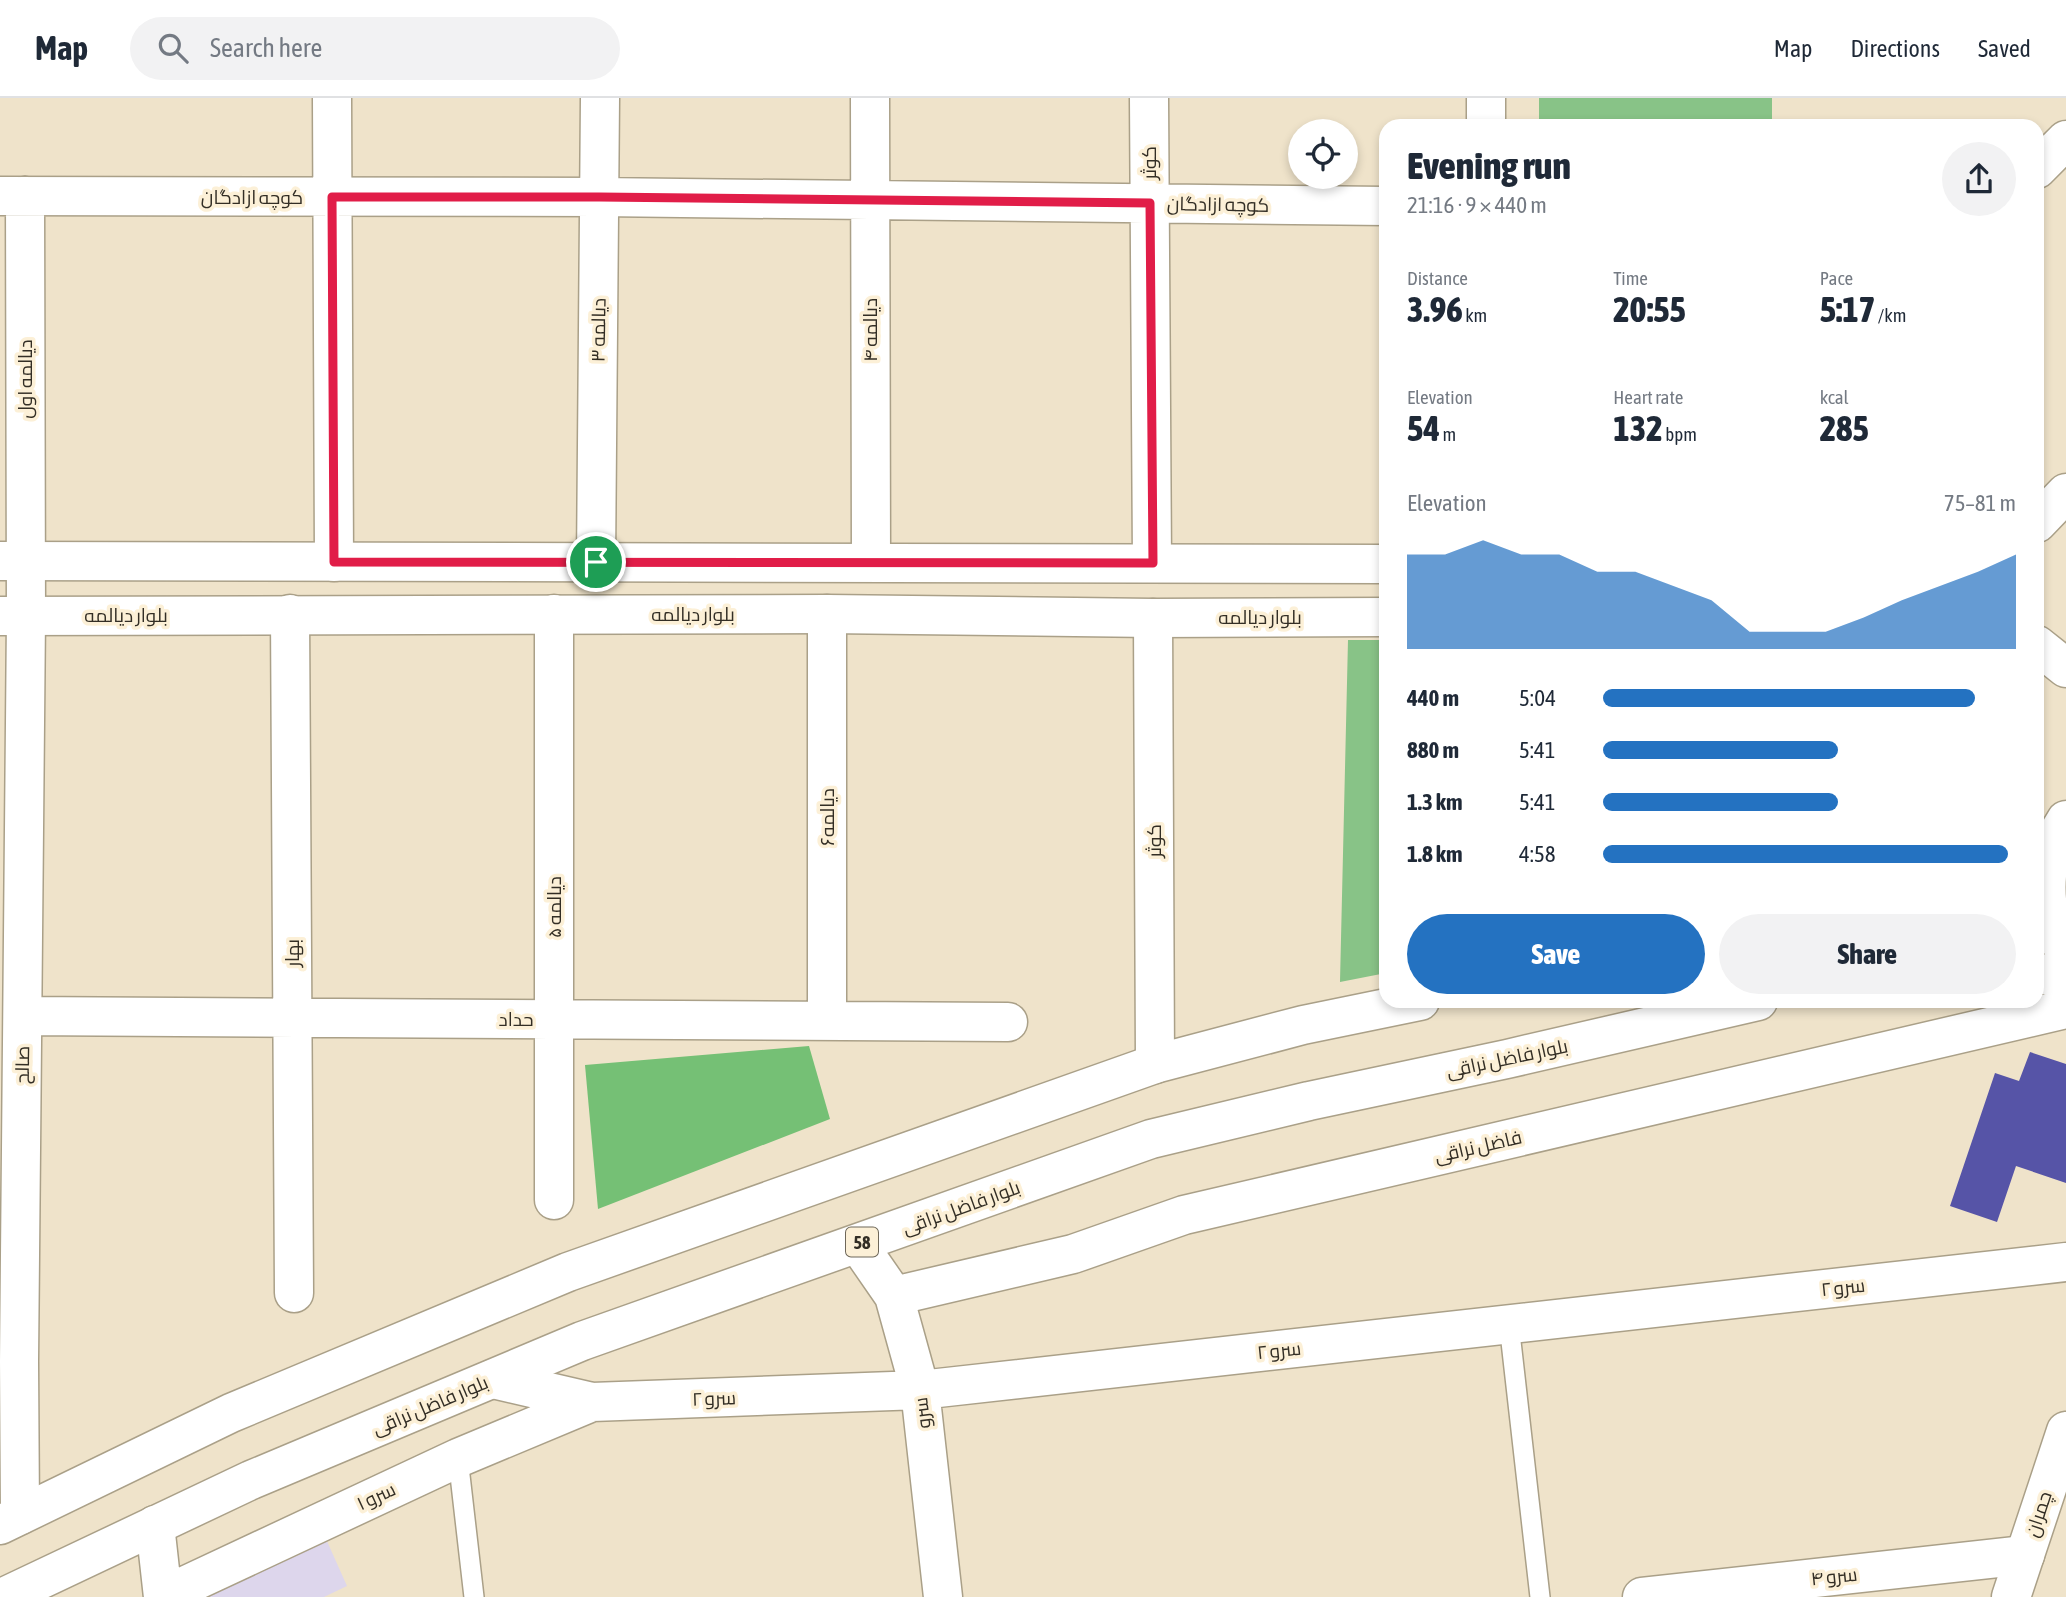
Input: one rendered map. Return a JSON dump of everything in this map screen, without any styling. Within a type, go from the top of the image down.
[{"type":"street","points":[[332,98],[334,562]]},
{"type":"street","name":"دیالمه ۳","points":[[596,562],[600,98]]},
{"type":"street","name":"دیالمه ۴","points":[[870,98],[871,562]]},
{"type":"street","name":"کوثر","points":[[1149,98],[1156,1064]]},
{"type":"street","points":[[1486,98],[1486,119]]},
{"type":"street","points":[[2044,162],[2066,140]]},
{"type":"street","name":"کوچه ازادگان","points":[[13,196],[599,197],[1379,206]]},
{"type":"street","name":"دیالمه اول","points":[[13,196],[13,615]]},
{"type":"street","points":[[2044,516],[2066,493]]},
{"type":"street","points":[[12,561],[1379,564]]},
{"type":"street","name":"بهار","points":[[290,614],[294,1293]]},
{"type":"street","name":"دیالمه ۵","points":[[554,614],[554,1200]]},
{"type":"street","name":"بلوار دیالمه","points":[[13,615],[827,614],[1153,618],[1379,617]]},
{"type":"street","name":"دیالمه۶","points":[[827,614],[827,1021]]},
{"type":"street","name":"صالح","points":[[10,1520],[11,1146],[23,1016],[11,932],[13,615]]},
{"type":"street","points":[[2044,651],[2066,668]]},
{"type":"street","points":[[2054,831],[2047,867],[2047,906],[2059,943],[2066,952]]},
{"type":"street","points":[[2044,974],[2066,982]]},
{"type":"street","points":[[10,1520],[231,1413],[568,1272],[1156,1064],[1303,1025],[1386,1008]]},
{"type":"street","name":"بلوار فاضل نراقی","points":[[4,1597],[251,1480],[582,1341],[1151,1139],[1728,1008]]},
{"type":"street","name":"فاضل نراقی","points":[[894,1296],[1073,1254],[1184,1215],[2066,1009]]},
{"type":"street","name":"حداد","points":[[23,1016],[1008,1022]]},
{"type":"street","name":"سرو","points":[[858,1244],[894,1296],[920,1390],[943,1597]]},
{"type":"street","name":"سرو ۲","points":[[493,1378],[592,1402],[920,1390],[2066,1262]]},
{"type":"street","name":"سرو ۱","points":[[163,1596],[458,1458],[592,1402]]},
{"type":"street","name":"چمران","points":[[2011,1597],[2066,1431]]},
{"type":"street","points":[[155,1525],[163,1596]]},
{"type":"street","name":"سرو ۴","points":[[1642,1597],[2025,1555]]},
{"type":"lane","points":[[1509,1324],[1540,1597]]},
{"type":"lane","points":[[458,1458],[474,1597]]},
{"type":"shaded area","points":[[322,1530],[347,1586],[324,1597],[200,1597]]},
{"type":"green space","points":[[1539,98],[1772,98],[1772,119],[1539,119]]},
{"type":"green space","points":[[1348,640],[1379,640],[1379,974],[1340,982]]},
{"type":"green space","points":[[809,1046],[830,1119],[598,1209],[585,1065]]},
{"type":"building","points":[[2030,1052],[2066,1064],[2066,1183],[2016,1166],[1997,1222],[1950,1206],[1995,1073],[2019,1081]]},
{"type":"route","points":[[332,197],[1150,203],[1153,563],[596,562],[334,562],[332,197]]}]
